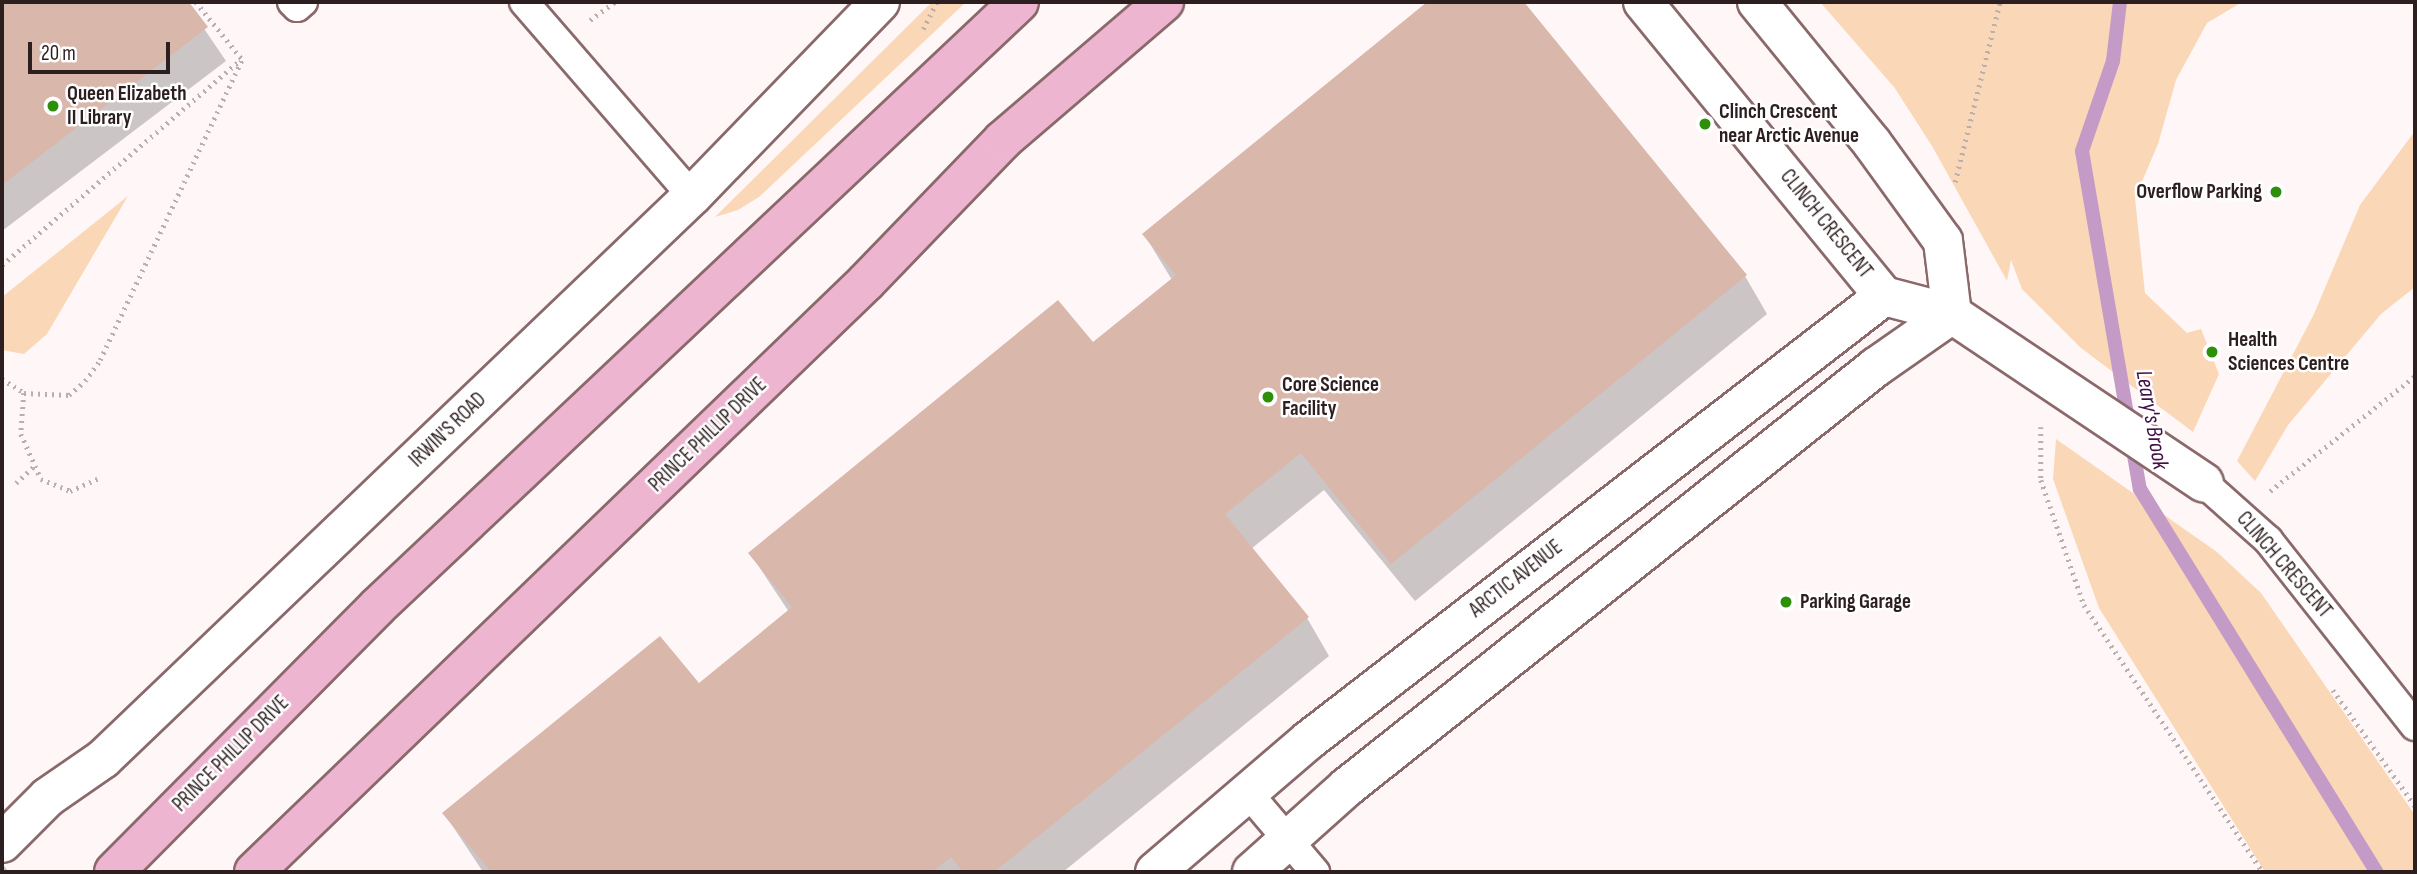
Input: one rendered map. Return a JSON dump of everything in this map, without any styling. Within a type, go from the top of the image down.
[{"type":"main road","name":"PRINCE PHILLIP DRIVE","points":[[114,872],[377,607],[1019,2]]},
{"type":"main road","name":"PRINCE PHILLIP DRIVE","points":[[254,872],[866,282],[1003,140],[1164,2]]},
{"type":"street","name":"IRWIN'S ROAD","points":[[2,844],[48,797],[103,760],[692,196],[880,2]]},
{"type":"street","name":"CLINCH CRESCENT","points":[[1643,2],[1884,296],[1952,314],[2204,483]]},
{"type":"street","points":[[1252,872],[1368,770],[1876,367],[1952,314],[1943,241],[1872,143],[1757,2]]},
{"type":"street","name":"ARCTIC AVENUE","points":[[1155,872],[1308,740],[1884,296]]},
{"type":"lane","points":[[292,2],[297,7],[303,2]]},
{"type":"lane","points":[[524,2],[692,196]]},
{"type":"lane","name":"CLINCH CRESCENT","points":[[2204,483],[2242,514],[2415,726]]},
{"type":"lane","points":[[1248,793],[1315,872]]},
{"type":"path","points":[[196,2],[242,59]]},
{"type":"path","points":[[584,24],[615,2]]},
{"type":"path","points":[[1953,193],[2000,2]]},
{"type":"path","points":[[2,265],[242,59]]},
{"type":"path","points":[[2,379],[24,393],[69,395],[100,360],[242,59]]},
{"type":"path","points":[[2242,514],[2415,376]]},
{"type":"path","points":[[24,393],[21,433],[33,467],[41,479],[70,491],[97,478]]},
{"type":"path","points":[[2041,420],[2041,480],[2084,606],[2263,872]]},
{"type":"path","points":[[16,483],[33,467]]},
{"type":"shaded area","points":[[932,2],[966,2],[759,197],[738,210],[715,217]]},
{"type":"shaded area","points":[[1820,2],[2242,2],[2207,23],[2176,80],[2158,144],[2135,198],[2145,293],[2187,333],[2201,329],[2219,374],[2193,432],[2081,348],[2022,289],[2011,260],[2007,281],[1932,146],[1894,87]]},
{"type":"shaded area","points":[[2415,131],[2415,287],[2381,314],[2288,425],[2255,481],[2237,461],[2314,314],[2360,205]]},
{"type":"shaded area","points":[[128,196],[47,334],[24,354],[2,350],[2,297]]},
{"type":"shaded area","points":[[2056,439],[2217,552],[2261,593],[2415,815],[2415,872],[2265,872],[2099,608],[2053,479]]},
{"type":"building","name":"Queen Elizabeth II Library","points":[[2,2],[189,2],[208,27],[2,185]]},
{"type":"building","name":"Core Science Facility","points":[[1427,2],[1524,2],[1747,275],[1391,564],[1301,453],[1225,514],[1309,617],[994,872],[963,872],[951,857],[932,872],[491,872],[442,813],[660,636],[699,683],[792,607],[748,553],[1058,300],[1093,342],[1176,275],[1142,234]]},
{"type":"waterway","name":"Leary's Brook","points":[[2120,2],[2113,61],[2082,151],[2140,489],[2377,872]]},
{"type":"place","name":"Queen Elizabeth II Library","points":[[53,106]]},
{"type":"place","name":"Clinch Crescent near Arctic Avenue","points":[[1705,124]]},
{"type":"place","name":"Overflow Parking","points":[[2276,192]]},
{"type":"place","name":"Health Sciences Centre","points":[[2212,352]]},
{"type":"place","name":"Core Science Facility","points":[[1268,397]]},
{"type":"place","name":"Parking Garage","points":[[1786,602]]}]
